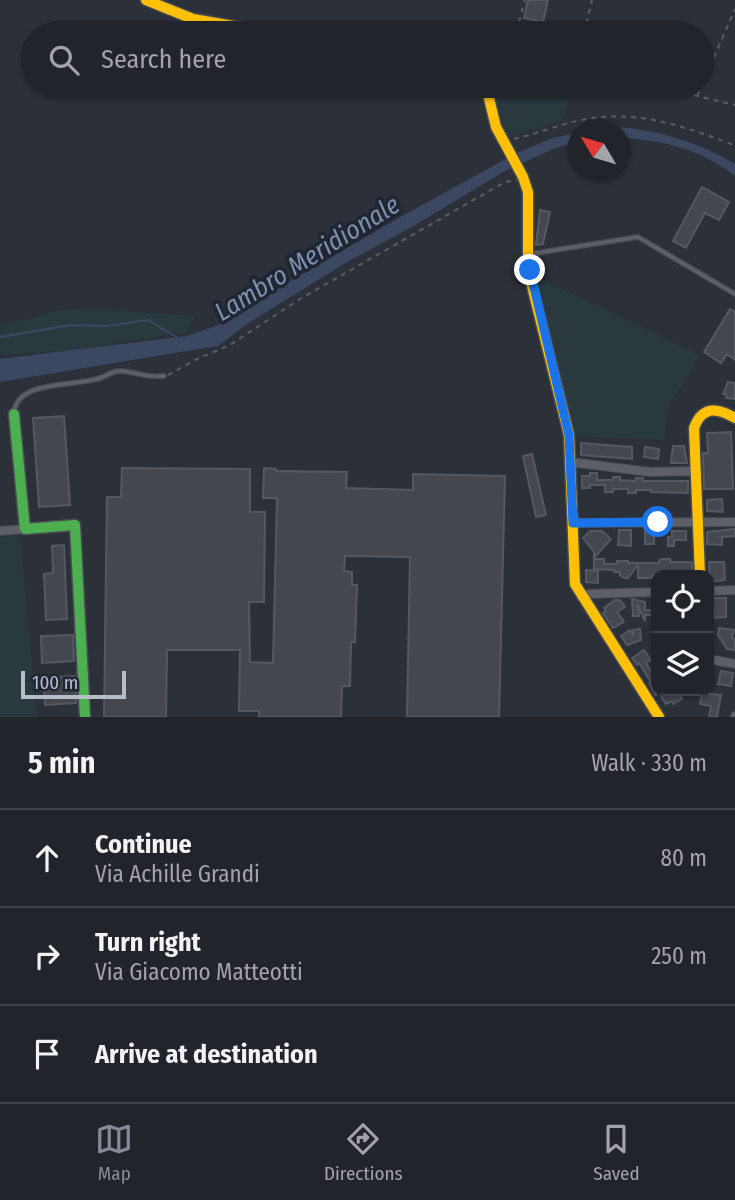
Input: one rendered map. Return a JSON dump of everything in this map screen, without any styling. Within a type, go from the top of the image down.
[{"type":"street","points":[[146,0],[186,19],[199,21]]},
{"type":"street","points":[[488,98],[502,140],[518,167],[528,192],[531,282],[566,421],[574,576],[581,597],[659,717]]},
{"type":"street","points":[[699,570],[694,428],[699,415],[712,408],[718,408],[735,418]]},
{"type":"street","points":[[14,414],[25,529]]},
{"type":"street","points":[[570,462],[650,472],[696,471]]},
{"type":"street","points":[[573,523],[735,522]]},
{"type":"street","points":[[0,531],[75,526],[85,717]]},
{"type":"street","points":[[714,590],[735,590]]},
{"type":"street","points":[[581,597],[588,594],[651,592]]},
{"type":"street","points":[[714,660],[735,664]]},
{"type":"lane","points":[[528,254],[638,237],[735,295]]},
{"type":"lane","points":[[14,414],[14,407],[20,397],[32,390],[100,379],[111,372],[164,376]]},
{"type":"path","points":[[519,21],[525,0]]},
{"type":"path","points":[[587,21],[592,0]]},
{"type":"path","points":[[714,57],[735,9]]},
{"type":"path","points":[[705,98],[735,106]]},
{"type":"path","points":[[502,140],[515,139],[580,120],[629,115],[689,128],[735,148]]},
{"type":"path","points":[[164,376],[230,345],[300,299],[505,182],[525,181]]},
{"type":"shaded area","points":[[492,98],[569,98],[562,121],[507,138],[502,135]]},
{"type":"shaded area","points":[[537,277],[700,355],[668,408],[664,440],[574,436],[574,424],[566,404],[535,287]]},
{"type":"shaded area","points":[[64,309],[194,316],[188,332],[74,350],[0,355],[0,326]]},
{"type":"shaded area","points":[[20,535],[37,717],[0,717],[0,537]]},
{"type":"water","points":[[630,128],[666,135],[708,150],[735,164],[735,176],[695,153],[650,141],[630,139]]},
{"type":"water","points":[[567,135],[567,144],[505,171],[347,262],[250,322],[218,346],[0,382],[0,359],[187,336],[218,325],[404,215],[517,153],[552,138]]},
{"type":"building","points":[[528,0],[548,0],[543,21],[524,18]]},
{"type":"building","points":[[702,187],[729,202],[719,220],[705,213],[686,248],[673,241]]},
{"type":"building","points":[[540,210],[550,212],[543,244],[536,245]]},
{"type":"building","points":[[730,309],[735,312],[735,360],[727,354],[721,363],[704,352]]},
{"type":"building","points":[[728,382],[735,383],[735,399],[726,398],[727,395],[723,394]]},
{"type":"building","points":[[64,416],[70,505],[39,507],[33,418]]},
{"type":"building","points":[[731,432],[733,489],[704,489],[703,453],[708,453],[707,433]]},
{"type":"building","points":[[581,443],[632,447],[632,459],[581,455]]},
{"type":"building","points":[[673,446],[684,446],[687,463],[671,463]]},
{"type":"building","points":[[645,447],[659,449],[658,459],[644,457]]},
{"type":"building","points":[[532,454],[546,515],[536,517],[523,456]]},
{"type":"building","points":[[122,468],[250,469],[250,512],[265,512],[264,602],[249,602],[250,662],[273,663],[277,498],[263,498],[264,468],[276,471],[347,472],[346,488],[413,490],[413,474],[505,476],[499,717],[407,717],[410,557],[345,556],[344,571],[352,572],[352,585],[357,585],[350,686],[342,686],[341,717],[259,717],[259,711],[239,711],[240,650],[167,650],[166,717],[104,717],[107,497],[121,497]]},
{"type":"building","points":[[590,473],[597,473],[597,480],[620,477],[620,480],[636,481],[636,478],[643,478],[643,481],[688,481],[688,493],[636,490],[636,493],[628,493],[628,489],[605,492],[605,485],[582,488],[582,476],[590,476]]},
{"type":"building","points":[[722,499],[723,512],[707,511],[707,500]]},
{"type":"building","points":[[735,529],[735,536],[722,537],[722,545],[707,544],[707,532]]},
{"type":"building","points":[[619,530],[631,530],[631,546],[618,545]]},
{"type":"building","points":[[645,530],[654,530],[654,544],[645,544]]},
{"type":"building","points":[[590,531],[602,531],[611,539],[594,558],[594,552],[583,538]]},
{"type":"building","points":[[672,531],[686,531],[686,540],[674,540],[674,546],[668,546],[668,537],[672,537]]},
{"type":"building","points":[[64,545],[67,619],[46,620],[44,574],[53,573],[52,546]]},
{"type":"building","points":[[594,559],[604,559],[604,564],[617,564],[617,561],[659,563],[659,560],[663,559],[670,559],[670,562],[692,562],[692,570],[651,570],[651,578],[638,578],[638,565],[628,578],[614,570],[594,569]]},
{"type":"building","points":[[709,562],[724,562],[725,580],[714,581],[714,570],[709,570]]},
{"type":"building","points":[[586,570],[598,571],[598,583],[586,582]]},
{"type":"building","points":[[714,598],[726,598],[726,617],[714,618]]},
{"type":"building","points":[[632,599],[645,602],[645,610],[651,610],[651,615],[645,615],[645,621],[637,604],[639,616],[633,616]]},
{"type":"building","points":[[615,600],[620,600],[625,607],[617,612],[624,622],[613,628],[603,613],[606,611],[604,608]]},
{"type":"building","points":[[719,628],[734,630],[732,638],[735,639],[735,650],[727,649],[718,635]]},
{"type":"building","points":[[640,629],[641,640],[627,645],[621,636],[630,630],[633,635],[633,630]]},
{"type":"building","points":[[73,635],[74,661],[42,663],[41,636]]},
{"type":"building","points":[[644,650],[651,660],[646,663],[651,671],[651,682],[639,663],[637,665],[632,658]]},
{"type":"building","points":[[721,671],[733,673],[731,686],[718,684]]},
{"type":"building","points":[[75,676],[76,703],[45,705],[43,678]]},
{"type":"building","points":[[721,695],[717,717],[709,717],[711,706],[700,704],[701,696]]},
{"type":"building","points":[[680,696],[682,699],[666,704],[661,697]]},
{"type":"waterway","points":[[0,337],[70,325],[107,326],[148,320],[178,338]]},
{"type":"traffic: fast","points":[[14,414],[25,529],[75,525],[85,717]]},
{"type":"traffic: slow","points":[[146,0],[205,21]]},
{"type":"traffic: slow","points":[[489,98],[496,127],[523,177],[528,192],[531,282],[569,435],[575,584],[659,717]]},
{"type":"traffic: slow","points":[[700,570],[694,428],[706,412],[722,412],[735,418]]},
{"type":"route","points":[[530,270],[569,435],[573,523],[658,522]]},
{"type":"water label","name":"Lambro Meridionale","points":[[307,258]]}]
